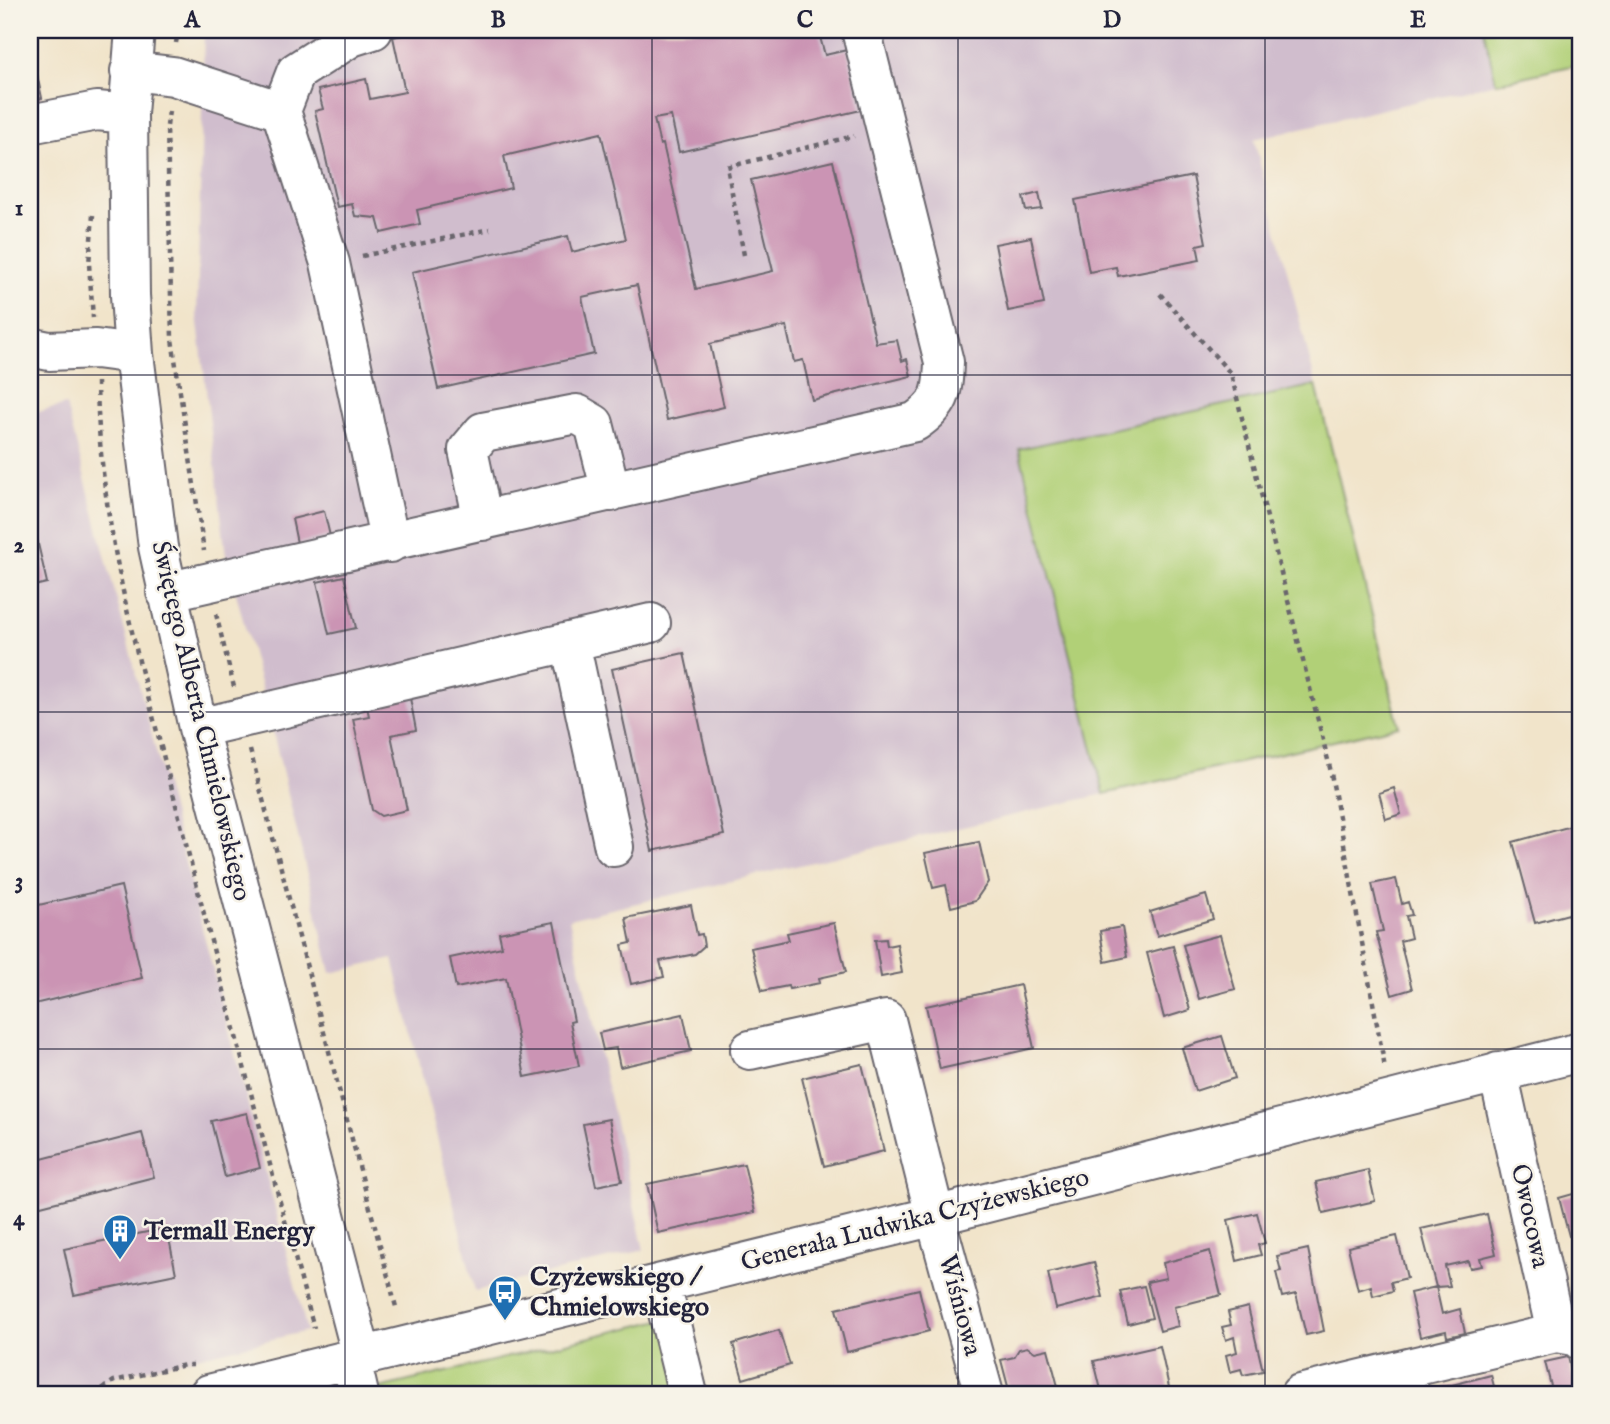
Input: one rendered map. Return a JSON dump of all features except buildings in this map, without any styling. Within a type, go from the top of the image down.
[{"type":"street","name":"Świętego Alberta Chmielowskiego","points":[[135,30],[128,114],[128,217],[134,354],[158,547],[198,729],[358,1370]]},
{"type":"street","points":[[373,30],[351,37],[296,72],[281,111],[330,263],[390,542]]},
{"type":"street","points":[[166,593],[915,422],[934,409],[943,383],[944,362],[862,30]]},
{"type":"street","points":[[130,71],[173,76],[281,111]]},
{"type":"street","points":[[30,124],[97,111],[128,114]]},
{"type":"street","points":[[30,347],[49,351],[96,349],[134,354]]},
{"type":"street","points":[[483,521],[468,450],[482,432],[577,414],[594,424],[611,492]]},
{"type":"street","points":[[198,729],[651,623]]},
{"type":"street","points":[[570,642],[614,847]]},
{"type":"street","name":"Wiśniowa","points":[[750,1050],[886,1020],[935,1216],[984,1394]]},
{"type":"street","name":"Generała Ludwika Czyżewskiego","points":[[209,1394],[358,1370],[661,1284],[1580,1052]]},
{"type":"street","name":"Owocowa","points":[[1498,1072],[1568,1337]]},
{"type":"street","points":[[661,1284],[688,1394]]},
{"type":"street","points":[[1300,1394],[1407,1382],[1568,1337]]},
{"type":"path","points":[[178,30],[167,125],[172,339],[208,584],[396,1307]]},
{"type":"path","points":[[744,255],[727,167],[886,128]]},
{"type":"path","points":[[330,263],[490,229]]},
{"type":"path","points":[[1160,294],[1231,374],[1330,768],[1393,1099]]},
{"type":"shaded area","points":[[204,30],[1484,30],[1496,83],[1254,139],[1316,385],[1019,449],[1104,794],[569,919],[644,1250],[475,1291],[393,959],[331,973],[271,724],[226,556],[197,314]]},
{"type":"shaded area","points":[[66,405],[307,1331],[113,1377],[82,1394],[30,1394],[30,414]]},
{"type":"green space","points":[[1484,30],[1580,30],[1580,64],[1496,83]]},
{"type":"green space","points":[[1316,385],[1399,726],[1104,794],[1019,449]]},
{"type":"green space","points":[[682,1315],[703,1394],[355,1394]]},
{"type":"place","name":"Termall Energy","points":[[120,1261]]},
{"type":"place","name":"Czyżewskiego / Chmielowskiego","points":[[505,1322]]}]
